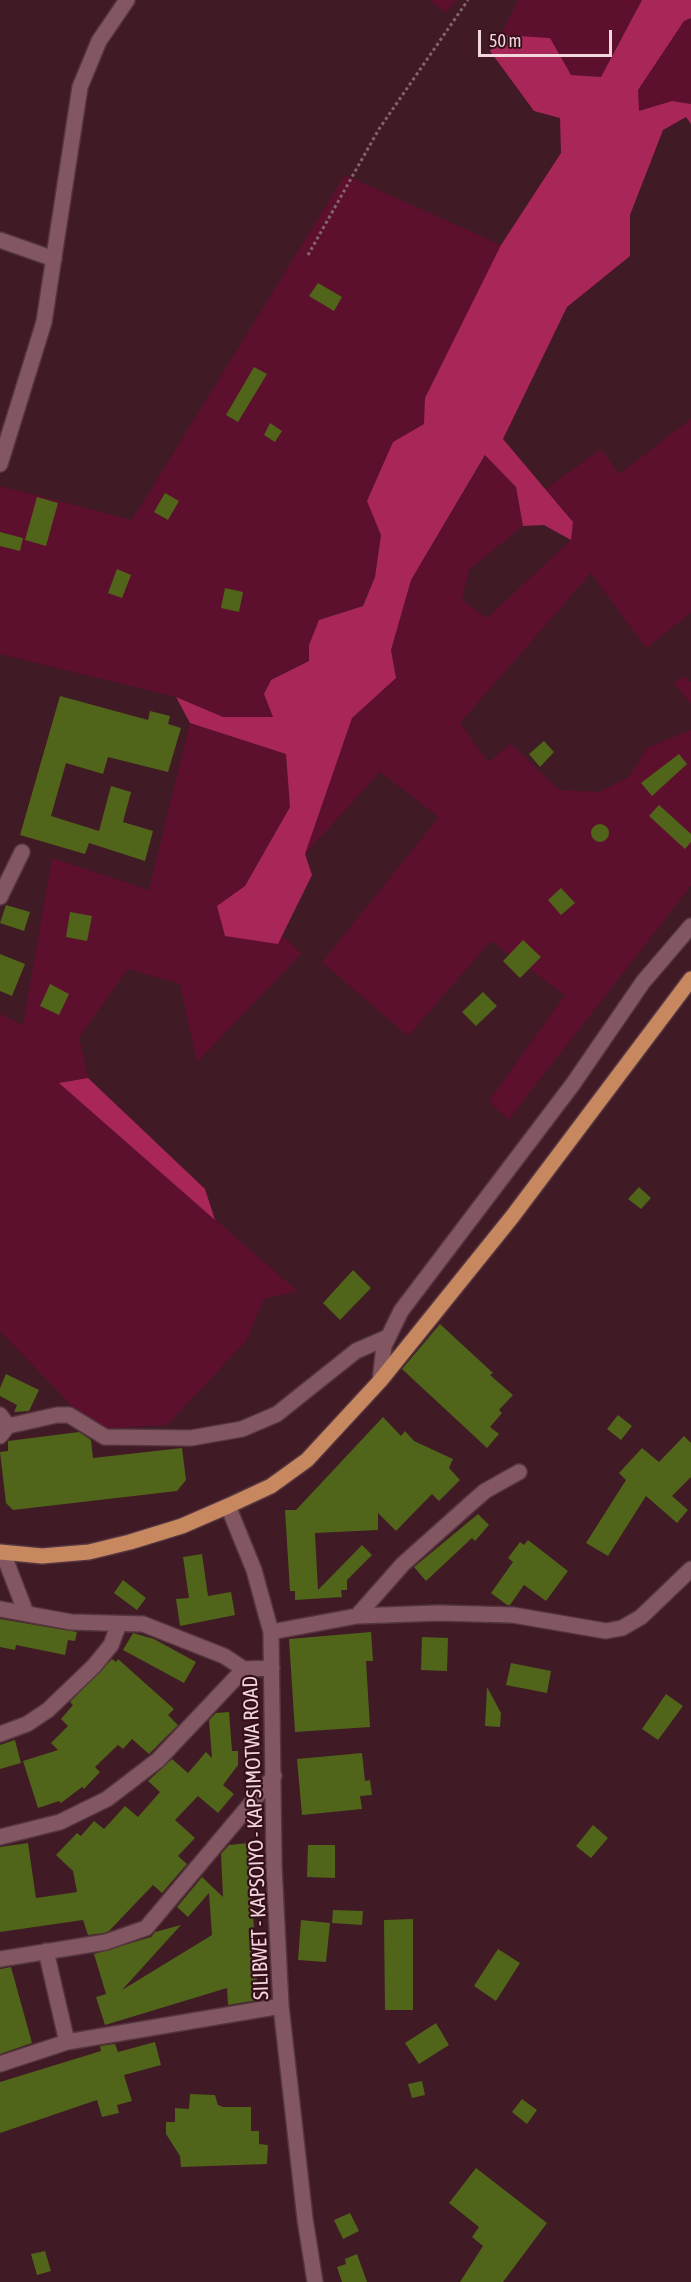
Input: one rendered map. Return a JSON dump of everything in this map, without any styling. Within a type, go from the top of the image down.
[{"type":"main road","points":[[2,1553],[42,1556],[89,1552],[182,1526],[271,1486],[307,1460],[380,1381],[512,1217],[691,980]]},
{"type":"street","points":[[0,464],[44,322],[81,87],[99,41],[127,0]]},
{"type":"street","points":[[0,240],[54,259]]},
{"type":"street","points":[[0,897],[22,852]]},
{"type":"street","points":[[380,1381],[380,1365],[386,1338],[401,1311],[573,1084],[643,982],[691,927]]},
{"type":"street","points":[[3,1426],[57,1415],[69,1415],[105,1437],[191,1438],[242,1429],[277,1414],[356,1351],[386,1338]]},
{"type":"street","points":[[357,1616],[403,1564],[469,1505],[485,1491],[519,1472]]},
{"type":"street","name":"SILIBWET - KAPSOIYO - KAPSIMOTWA ROAD","points":[[228,1506],[254,1570],[271,1632],[274,1866],[281,2006],[305,2219],[315,2282]]},
{"type":"street","points":[[2,1553],[26,1613]]},
{"type":"street","points":[[271,1632],[357,1616],[439,1612],[513,1615],[606,1631],[622,1628],[641,1617],[691,1569]]},
{"type":"street","points":[[0,1609],[71,1622],[143,1624],[224,1656],[244,1669],[272,1668]]},
{"type":"street","points":[[0,1734],[27,1724],[48,1710],[94,1666],[111,1645],[119,1624]]},
{"type":"street","points":[[0,1837],[60,1822],[80,1810],[93,1807],[123,1788],[158,1760],[244,1669]]},
{"type":"street","points":[[0,1959],[106,1942],[146,1928],[274,1776]]},
{"type":"street","points":[[46,1951],[67,2042]]},
{"type":"street","points":[[0,2064],[67,2042],[281,2006]]},
{"type":"path","points":[[308,255],[379,129],[468,0]]},
{"type":"shaded area","points":[[429,0],[456,0],[446,13]]},
{"type":"shaded area","points":[[518,0],[642,0],[601,77],[571,75],[549,38],[501,35]]},
{"type":"shaded area","points":[[642,0],[691,0],[691,18],[684,21],[638,90],[639,111],[672,101],[691,104],[691,124],[686,117],[663,130],[630,215],[630,256],[567,307],[503,439],[573,522],[571,540],[544,525],[523,526],[516,487],[485,455],[411,580],[391,650],[396,678],[352,718],[305,854],[312,875],[278,944],[225,936],[217,906],[245,886],[290,807],[286,754],[190,723],[176,697],[223,717],[273,717],[264,694],[271,680],[309,661],[309,645],[319,620],[363,606],[375,577],[381,535],[367,501],[393,442],[424,424],[425,398],[501,245],[561,153],[560,118],[534,111],[490,51],[501,35],[550,38],[571,75],[601,77]]},
{"type":"shaded area","points":[[691,18],[691,104],[672,101],[638,111],[638,90],[684,21]]},
{"type":"shaded area","points":[[345,175],[501,245],[425,398],[425,424],[393,442],[375,577],[362,606],[319,620],[309,645],[309,661],[271,680],[273,717],[223,717],[176,697],[0,654],[0,486],[132,520]]},
{"type":"shaded area","points":[[691,419],[691,613],[646,648],[591,573],[460,723],[488,762],[511,744],[559,790],[599,792],[629,777],[647,748],[691,730],[691,886],[508,1120],[489,1101],[565,995],[491,941],[408,1036],[322,962],[439,817],[380,772],[305,854],[352,718],[396,678],[391,650],[411,580],[486,455],[516,487],[523,526],[469,570],[462,600],[487,618],[571,540],[573,521],[546,489],[601,449],[619,474]]},
{"type":"shaded area","points":[[683,676],[691,682],[691,704],[674,683]]},
{"type":"shaded area","points":[[190,723],[286,754],[290,807],[245,886],[217,906],[277,944],[282,936],[302,953],[197,1062],[180,984],[128,969],[79,1037],[88,1078],[60,1083],[297,1291],[264,1299],[246,1341],[167,1425],[94,1429],[0,1331],[0,1014],[23,1025],[52,858],[149,890]]},
{"type":"shaded area","points":[[88,1078],[205,1189],[215,1220],[59,1083]]},
{"type":"building","points":[[318,283],[342,297],[334,311],[309,296]]},
{"type":"building","points":[[254,367],[267,374],[238,422],[226,415]]},
{"type":"building","points":[[270,423],[282,431],[275,442],[264,435]]},
{"type":"building","points":[[165,493],[179,501],[168,520],[154,512]]},
{"type":"building","points":[[37,497],[58,503],[46,546],[25,540]]},
{"type":"building","points":[[0,532],[23,538],[20,551],[0,546]]},
{"type":"building","points":[[117,569],[131,575],[122,598],[108,593]]},
{"type":"building","points":[[225,588],[243,592],[239,612],[221,608]]},
{"type":"building","points":[[60,696],[148,720],[150,711],[170,716],[168,724],[181,728],[168,772],[108,757],[103,774],[66,763],[51,816],[99,831],[111,786],[131,792],[123,822],[153,831],[145,861],[89,843],[85,854],[20,835]]},
{"type":"building","points":[[544,741],[554,752],[540,767],[529,754]]},
{"type":"building","points":[[679,754],[687,764],[652,796],[641,783]]},
{"type":"building","points":[[659,805],[691,834],[691,842],[685,849],[649,816]]},
{"type":"building","points":[[600,824],[606,827],[609,833],[606,839],[600,842],[594,839],[591,833],[594,827]]},
{"type":"building","points":[[561,888],[575,903],[561,915],[548,900]]},
{"type":"building","points":[[6,905],[30,912],[24,931],[0,923]]},
{"type":"building","points":[[70,912],[92,916],[87,941],[66,937]]},
{"type":"building","points":[[523,940],[541,957],[520,978],[503,961]]},
{"type":"building","points":[[0,954],[25,964],[12,996],[0,991]]},
{"type":"building","points":[[50,984],[69,994],[59,1015],[40,1006]]},
{"type":"building","points":[[483,992],[497,1006],[476,1026],[462,1012]]},
{"type":"building","points":[[639,1187],[651,1198],[641,1209],[628,1199]]},
{"type":"building","points":[[353,1270],[371,1288],[340,1320],[323,1303]]},
{"type":"building","points":[[440,1324],[493,1373],[490,1375],[513,1395],[499,1410],[502,1413],[490,1427],[499,1434],[487,1448],[402,1369]]},
{"type":"building","points":[[6,1374],[39,1390],[29,1411],[14,1412],[17,1405],[0,1396],[0,1388]]},
{"type":"building","points":[[618,1415],[632,1426],[621,1440],[607,1429]]},
{"type":"building","points":[[383,1417],[401,1436],[405,1431],[414,1441],[453,1459],[449,1468],[460,1480],[439,1501],[432,1494],[396,1531],[378,1513],[378,1530],[315,1533],[318,1590],[362,1545],[372,1555],[347,1580],[347,1590],[341,1590],[342,1597],[295,1600],[295,1591],[290,1591],[285,1510],[296,1510]]},
{"type":"building","points":[[79,1432],[91,1440],[93,1458],[182,1448],[186,1480],[177,1491],[13,1510],[6,1503],[0,1452],[8,1451],[8,1441]]},
{"type":"building","points":[[684,1436],[691,1443],[691,1477],[672,1496],[688,1510],[677,1523],[646,1496],[608,1556],[586,1543],[626,1480],[619,1473],[642,1448],[659,1462]]},
{"type":"building","points":[[478,1514],[489,1525],[475,1541],[472,1538],[426,1581],[414,1567]]},
{"type":"building","points":[[528,1540],[568,1571],[546,1601],[524,1585],[510,1605],[507,1605],[491,1593],[513,1562],[508,1558],[520,1542],[524,1545]]},
{"type":"building","points":[[202,1554],[208,1596],[231,1592],[235,1615],[180,1626],[176,1599],[189,1598],[183,1557]]},
{"type":"building","points":[[123,1580],[146,1598],[137,1610],[114,1593]]},
{"type":"building","points":[[0,1619],[77,1632],[75,1641],[68,1640],[65,1655],[16,1645],[15,1650],[0,1647]]},
{"type":"building","points":[[371,1632],[373,1661],[366,1661],[370,1727],[295,1732],[289,1639]]},
{"type":"building","points":[[133,1633],[154,1639],[196,1662],[184,1683],[123,1650]]},
{"type":"building","points":[[422,1637],[448,1638],[447,1671],[421,1670]]},
{"type":"building","points":[[112,1659],[116,1662],[118,1659],[174,1709],[168,1715],[178,1725],[149,1754],[132,1739],[123,1749],[118,1745],[95,1767],[100,1772],[84,1789],[82,1787],[61,1803],[59,1801],[38,1808],[23,1761],[58,1750],[51,1743],[68,1726],[61,1719],[73,1705],[70,1702]]},
{"type":"building","points":[[511,1663],[551,1671],[547,1693],[506,1685]]},
{"type":"building","points":[[487,1687],[501,1713],[500,1727],[485,1726]]},
{"type":"building","points":[[666,1694],[683,1706],[658,1740],[642,1729]]},
{"type":"building","points":[[229,1712],[232,1751],[238,1751],[238,1765],[223,1785],[234,1794],[218,1813],[198,1796],[175,1820],[195,1838],[178,1856],[187,1864],[162,1893],[153,1885],[109,1931],[104,1933],[88,1935],[83,1920],[0,1932],[0,1847],[28,1843],[36,1898],[77,1892],[73,1871],[56,1855],[77,1833],[81,1836],[94,1821],[104,1829],[125,1806],[138,1817],[160,1792],[148,1781],[172,1759],[188,1773],[206,1752],[212,1758],[209,1720],[216,1713]]},
{"type":"building","points":[[15,1740],[21,1763],[0,1769],[0,1745]]},
{"type":"building","points":[[362,1753],[365,1781],[370,1780],[372,1795],[360,1796],[362,1809],[302,1815],[297,1759]]},
{"type":"building","points":[[593,1825],[608,1838],[591,1858],[576,1846]]},
{"type":"building","points":[[249,1843],[258,2000],[228,2005],[227,1988],[105,2025],[96,1997],[106,1994],[94,1954],[151,1937],[155,1932],[181,1925],[122,1990],[212,1935],[209,1893],[188,1917],[177,1907],[202,1877],[223,1897],[221,1854],[229,1845]]},
{"type":"building","points":[[308,1845],[335,1845],[335,1878],[307,1877]]},
{"type":"building","points":[[333,1910],[363,1911],[362,1925],[332,1923]]},
{"type":"building","points":[[413,1919],[413,2010],[385,2010],[384,1920]]},
{"type":"building","points":[[301,1920],[330,1923],[326,1962],[298,1960]]},
{"type":"building","points":[[498,1949],[520,1963],[496,2001],[474,1986]]},
{"type":"building","points":[[11,1967],[32,2043],[0,2054],[0,1969]]},
{"type":"building","points":[[436,2023],[449,2045],[419,2064],[405,2043]]},
{"type":"building","points":[[155,2042],[161,2065],[124,2075],[132,2101],[117,2105],[119,2113],[102,2117],[97,2100],[0,2133],[0,2082],[101,2051],[100,2046],[115,2044],[118,2052]]},
{"type":"building","points":[[422,2081],[425,2095],[412,2098],[408,2084]]},
{"type":"building","points":[[190,2094],[215,2095],[218,2105],[223,2107],[251,2107],[251,2131],[259,2131],[259,2144],[268,2145],[267,2164],[181,2167],[180,2156],[166,2134],[166,2122],[175,2122],[175,2108],[189,2109]]},
{"type":"building","points":[[522,2099],[537,2110],[527,2124],[512,2112]]},
{"type":"building","points":[[476,2168],[547,2223],[503,2282],[460,2282],[483,2246],[472,2237],[479,2227],[449,2203]]},
{"type":"building","points":[[350,2213],[359,2231],[343,2239],[334,2220]]},
{"type":"building","points":[[45,2251],[51,2271],[37,2275],[31,2254]]},
{"type":"building","points":[[357,2254],[367,2282],[342,2282],[337,2267],[346,2264],[345,2259]]}]
